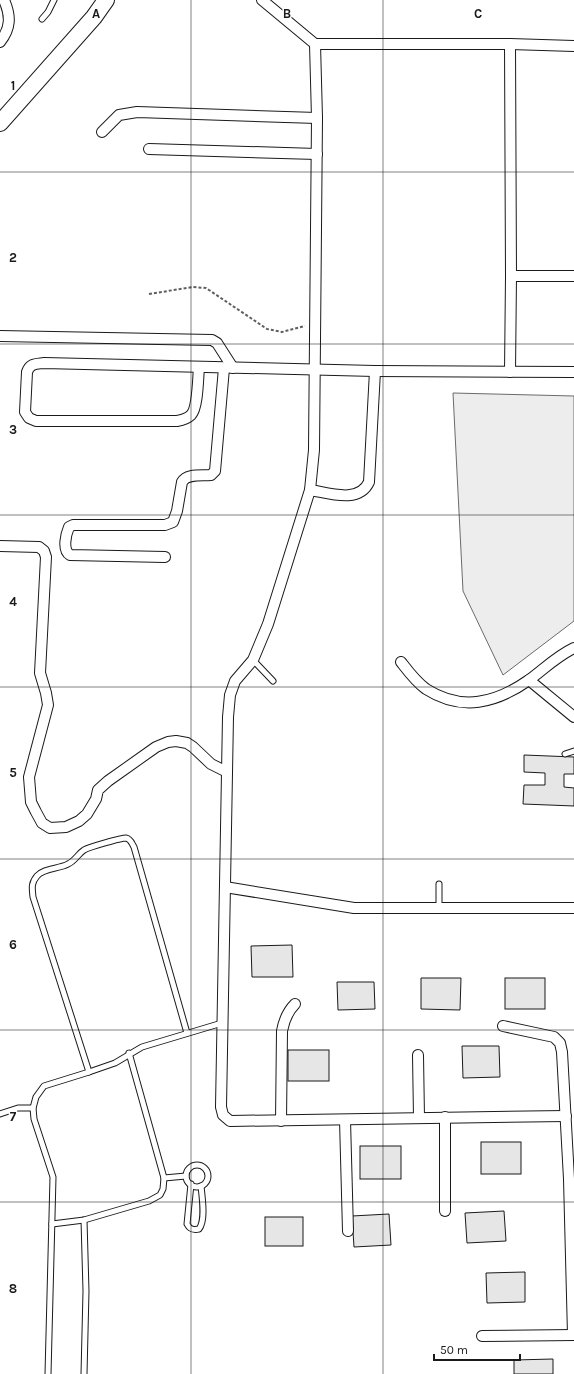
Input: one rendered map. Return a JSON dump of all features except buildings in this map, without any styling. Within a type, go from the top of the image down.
[{"type":"main road","points":[[0,123],[94,17],[106,0]]},
{"type":"street","points":[[0,42],[6,35],[8,28],[9,17],[4,0]]},
{"type":"street","points":[[262,0],[315,44],[510,44],[574,46]]},
{"type":"street","points":[[315,44],[317,154],[314,450],[310,490],[268,624],[253,660],[235,682],[230,695],[228,717],[221,1107],[224,1115],[230,1121],[566,1116]]},
{"type":"street","points":[[510,44],[510,372]]},
{"type":"street","points":[[102,132],[119,115],[137,112],[317,118]]},
{"type":"street","points":[[149,149],[317,154]]},
{"type":"street","points":[[511,276],[574,276]]},
{"type":"street","points":[[0,336],[212,340],[217,343],[228,368],[215,471],[212,475],[188,476],[184,478],[177,511],[173,522],[165,525],[73,525],[69,527],[67,532],[65,550],[70,555],[165,556]]},
{"type":"street","points":[[198,367],[195,407],[193,413],[187,419],[177,421],[36,420],[29,418],[25,412],[28,367],[33,364],[44,363],[198,367],[228,368],[574,372]]},
{"type":"street","points":[[310,490],[343,496],[359,494],[366,488],[369,482],[376,370]]},
{"type":"street","points":[[0,546],[38,547],[44,551],[46,557],[40,673],[48,705],[29,777],[31,802],[42,823],[50,828],[57,828],[66,827],[78,821],[87,814],[96,799],[98,790],[108,781],[156,747],[168,742],[176,741],[187,743],[211,764],[227,772]]},
{"type":"street","points":[[401,662],[425,688],[446,699],[473,703],[496,698],[529,680],[553,660],[574,648]]},
{"type":"street","points":[[529,680],[574,717]]},
{"type":"street","points":[[225,886],[354,908],[574,908]]},
{"type":"street","points":[[281,1121],[282,1031],[284,1021],[295,1004]]},
{"type":"street","points":[[482,1336],[573,1335],[572,1179],[562,1052],[560,1043],[554,1037],[503,1026]]},
{"type":"street","points":[[418,1055],[419,1118]]},
{"type":"street","points":[[445,1117],[445,1211]]},
{"type":"street","points":[[346,1120],[348,1231]]},
{"type":"lane","points":[[42,20],[54,0]]},
{"type":"lane","points":[[253,660],[273,681]]},
{"type":"lane","points":[[565,754],[574,751]]},
{"type":"lane","points":[[89,1072],[31,887],[33,881],[38,875],[68,865],[73,862],[83,850],[119,839],[126,838],[131,841],[188,1033]]},
{"type":"lane","points":[[439,884],[439,908]]},
{"type":"lane","points":[[48,1374],[53,1177],[34,1118],[36,1097],[44,1086],[115,1063],[142,1047],[222,1023]]},
{"type":"lane","points":[[52,1224],[84,1220],[149,1201],[160,1195],[164,1189],[164,1178],[129,1054]]},
{"type":"lane","points":[[0,1114],[18,1108],[34,1108]]},
{"type":"lane","points":[[194,1165],[200,1165],[206,1169],[208,1175],[207,1182],[201,1186],[194,1186],[191,1184],[186,1176],[188,1170],[194,1165]]},
{"type":"lane","points":[[164,1178],[186,1176]]},
{"type":"lane","points":[[191,1184],[187,1224],[192,1230],[199,1229],[201,1226],[201,1186]]},
{"type":"lane","points":[[84,1220],[86,1292],[84,1374]]},
{"type":"path","points":[[150,294],[193,287],[206,288],[267,329],[282,332],[316,323]]},
{"type":"shaded area","points":[[453,393],[574,396],[574,621],[503,675],[463,591]]}]
